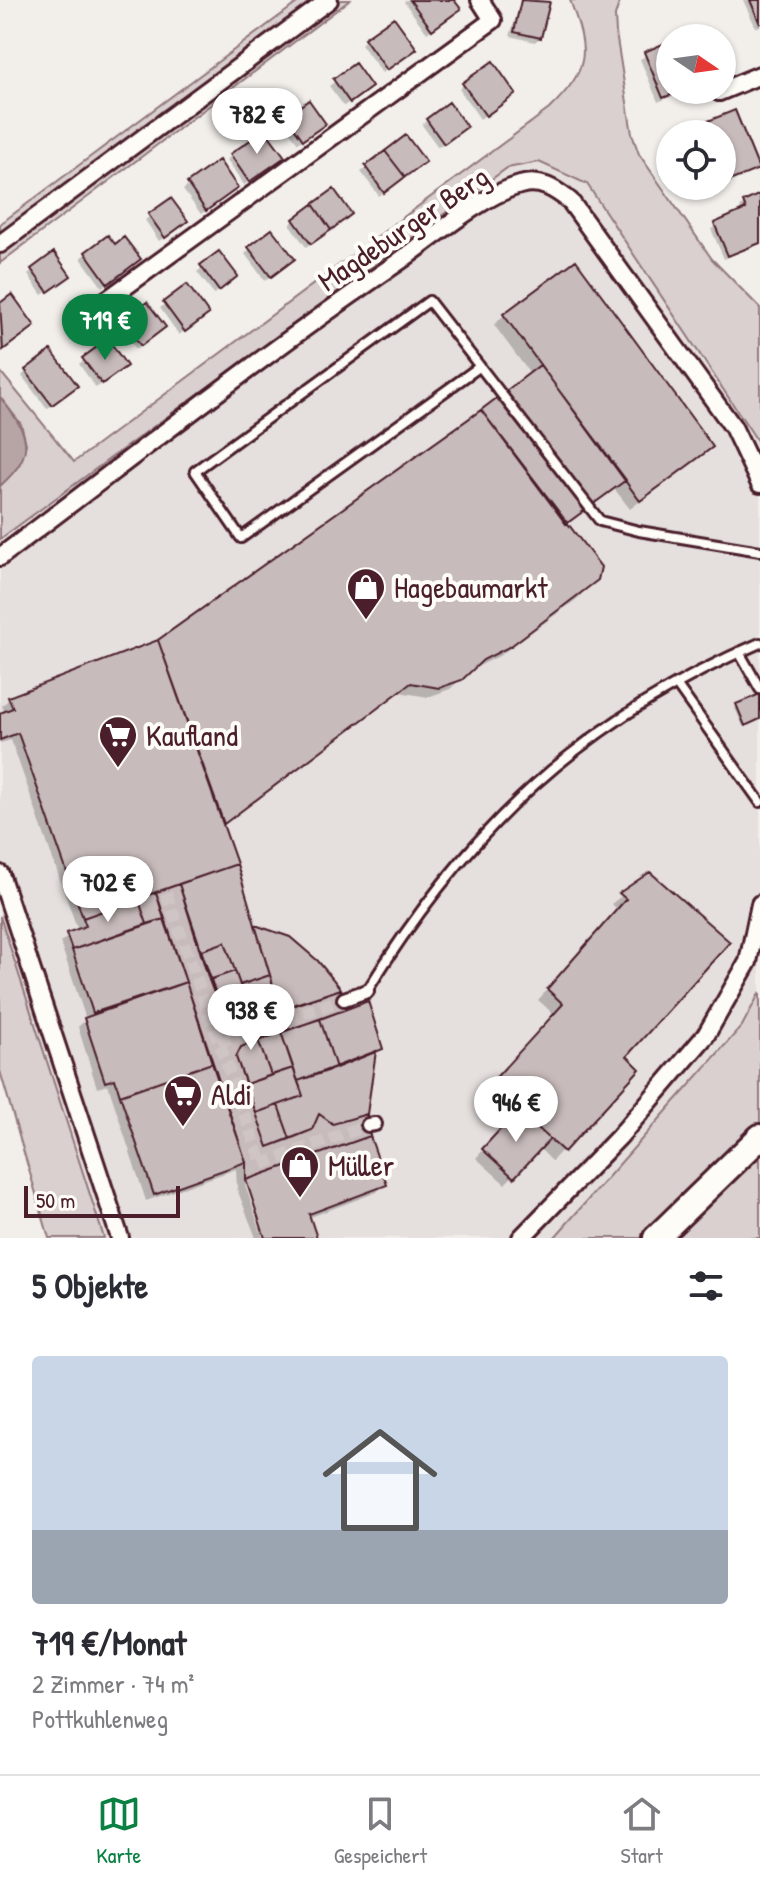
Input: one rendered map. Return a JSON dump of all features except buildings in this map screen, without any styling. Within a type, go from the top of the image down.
[{"type":"main road","points":[[656,1238],[760,1137]]},
{"type":"street","points":[[0,244],[329,0]]},
{"type":"street","points":[[75,323],[493,20],[480,0]]},
{"type":"street","points":[[736,85],[760,75]]},
{"type":"street","name":"Magdeburger Berg","points":[[0,557],[356,291],[464,216],[508,189],[524,183],[543,184],[570,201],[733,427],[760,484]]},
{"type":"street","points":[[0,874],[120,1238]]},
{"type":"street","points":[[521,1238],[619,1137],[706,1035],[748,962],[760,904]]},
{"type":"street","points":[[344,999],[367,991]]},
{"type":"lane","points":[[479,367],[241,538],[195,471],[429,301],[600,521],[650,534],[760,551]]},
{"type":"lane","points":[[367,991],[441,883],[510,805],[588,740],[676,684],[760,643]]},
{"type":"lane","points":[[739,652],[760,689]]},
{"type":"lane","points":[[676,684],[758,795]]},
{"type":"shaded area","points":[[301,0],[350,0],[0,263],[0,224]]},
{"type":"shaded area","points":[[570,0],[620,0],[615,16],[616,33],[632,134],[639,154],[656,178],[656,200],[671,200],[712,259],[760,308],[760,445],[587,184],[539,162],[507,168],[0,539],[0,486],[19,465],[26,444],[21,424],[0,397],[0,371],[74,462],[549,109],[573,82],[579,70],[583,47]]},
{"type":"shaded area","points":[[539,162],[586,184],[760,445],[760,992],[742,1026],[554,1238],[104,1238],[0,916],[0,539],[508,168]]},
{"type":"shaded area","points":[[0,397],[23,432],[25,452],[12,474],[0,486]]},
{"type":"shaded area","points":[[0,916],[104,1238],[49,1238],[0,1071]]},
{"type":"shaded area","points":[[760,992],[760,1238],[554,1238],[742,1026]]},
{"type":"tunnel","points":[[166,893],[262,1164],[368,1125]]},
{"type":"tunnel","points":[[219,1043],[344,999]]},
{"type":"place","name":"Hagebaumarkt","points":[[366,621]]},
{"type":"place","name":"Kaufland","points":[[118,769]]},
{"type":"place","name":"Aldi","points":[[183,1128]]},
{"type":"place","name":"Müller","points":[[300,1199]]}]
